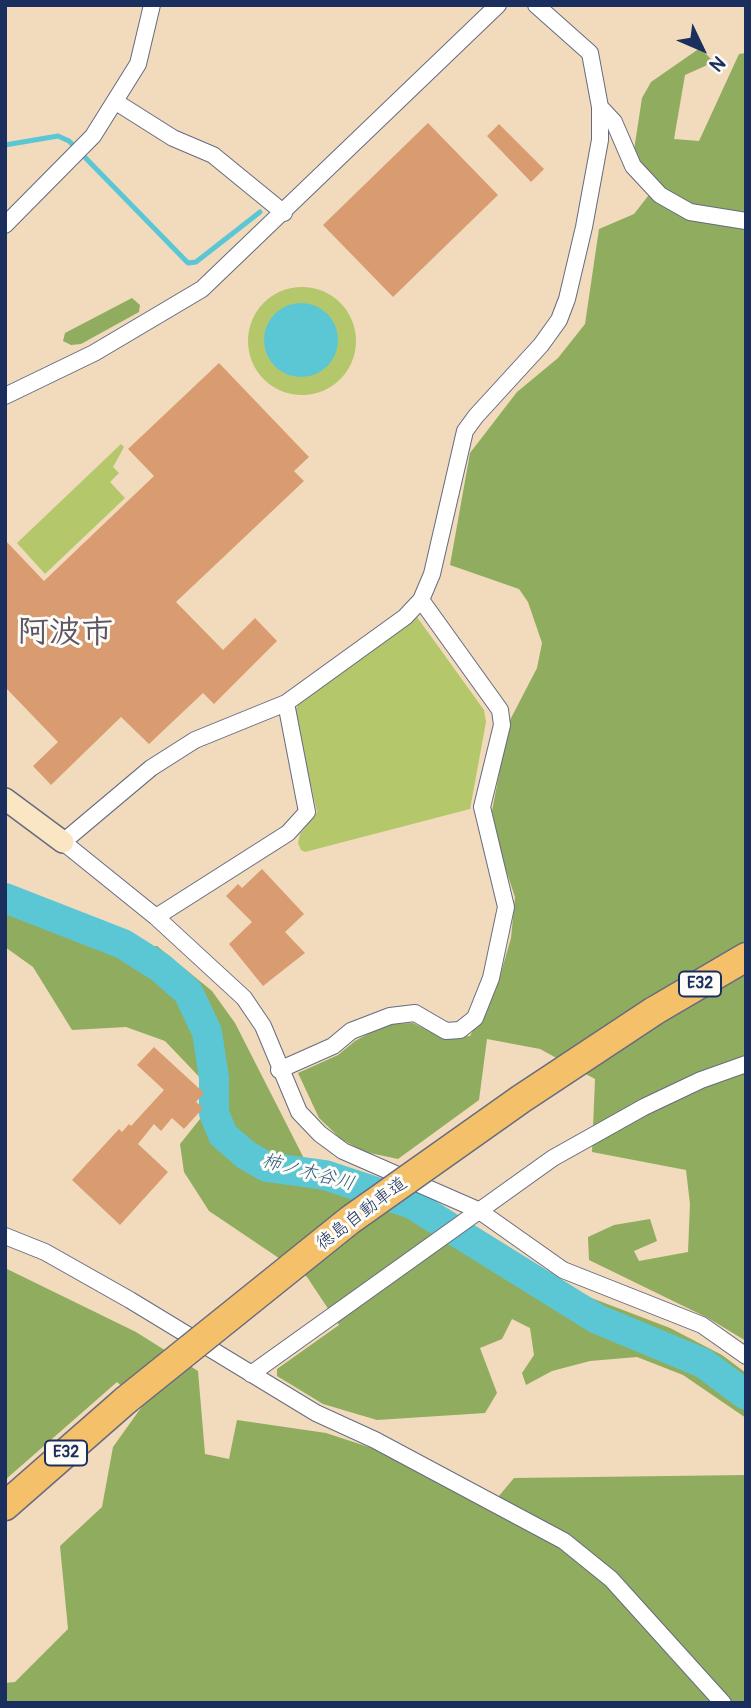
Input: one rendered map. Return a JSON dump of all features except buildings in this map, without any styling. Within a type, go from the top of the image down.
[{"type":"highway","name":"徳島自動車道","points":[[5,1506],[126,1399],[350,1220],[521,1099],[654,1011],[746,957]]},
{"type":"street","points":[[5,225],[78,152],[116,102],[138,64],[152,5]]},
{"type":"street","points":[[5,396],[94,352],[176,307],[202,289],[498,5]]},
{"type":"street","points":[[63,842],[151,768],[195,740],[286,703],[405,617],[421,600],[432,574],[465,431],[475,416],[541,345],[559,320],[567,299],[600,140],[600,107],[590,53],[536,5]]},
{"type":"street","points":[[116,102],[173,138],[213,155],[284,213]]},
{"type":"street","points":[[600,107],[614,122],[633,166],[660,195],[690,212],[746,221]]},
{"type":"street","points":[[279,1070],[332,1046],[351,1031],[390,1016],[415,1013],[446,1031],[460,1030],[475,1018],[491,978],[506,907],[482,807],[502,724],[500,710],[421,600]]},
{"type":"street","points":[[156,917],[288,833],[307,812],[286,703]]},
{"type":"street","points":[[5,799],[156,917],[244,998],[263,1026],[279,1070],[299,1112],[343,1151],[478,1210],[563,1270],[702,1325],[746,1356]]},
{"type":"street","points":[[251,1374],[553,1158],[644,1107],[701,1080],[746,1064]]},
{"type":"street","points":[[5,1236],[45,1252],[316,1413],[375,1440],[564,1541],[611,1579],[723,1703]]},
{"type":"green space","points":[[700,48],[714,62],[685,75],[674,139],[699,141],[739,54],[746,53],[746,1341],[708,1318],[589,1260],[588,1237],[614,1225],[650,1219],[657,1241],[634,1251],[639,1261],[688,1252],[690,1204],[686,1170],[592,1152],[595,1079],[540,1049],[487,1039],[479,1100],[398,1159],[365,1152],[341,1139],[319,1118],[298,1073],[338,1055],[355,1041],[386,1024],[413,1023],[443,1038],[470,1036],[498,983],[511,938],[515,897],[499,849],[492,811],[509,722],[537,668],[542,643],[528,602],[519,589],[450,565],[470,453],[517,392],[558,358],[585,324],[599,229],[634,214],[652,191],[634,150],[642,98],[651,82]]},
{"type":"green space","points":[[302,287],[323,291],[340,303],[352,320],[356,341],[352,362],[340,379],[323,391],[302,395],[281,391],[264,379],[252,362],[248,341],[252,320],[264,303],[281,291]]},
{"type":"green space","points":[[132,298],[140,305],[139,312],[81,344],[71,345],[63,341],[65,333]]},
{"type":"green space","points":[[121,444],[124,447],[113,467],[119,473],[110,482],[125,498],[45,574],[17,543]]},
{"type":"green space","points":[[417,617],[484,710],[486,722],[470,809],[305,852],[298,843],[300,834],[317,812],[294,713],[298,705]]},
{"type":"green space","points":[[5,903],[113,949],[157,946],[212,991],[235,1023],[318,1186],[409,1211],[502,1270],[589,1297],[670,1328],[722,1355],[746,1373],[746,1418],[683,1375],[637,1357],[590,1361],[552,1371],[526,1385],[522,1373],[534,1355],[530,1328],[512,1319],[502,1339],[480,1348],[497,1393],[485,1413],[377,1420],[323,1404],[277,1376],[277,1369],[339,1325],[307,1277],[209,1211],[184,1172],[180,1144],[204,1114],[208,1100],[207,1085],[165,1041],[126,1027],[72,1030],[33,967],[5,947]]},
{"type":"green space","points":[[5,1268],[136,1332],[198,1371],[205,1454],[229,1459],[237,1420],[326,1433],[384,1452],[488,1509],[514,1478],[746,1475],[746,1703],[5,1703],[5,1683],[15,1682],[68,1629],[60,1546],[102,1507],[113,1447],[143,1405],[117,1382],[5,1480]]},
{"type":"water","points":[[294,303],[308,303],[322,309],[332,319],[338,340],[332,361],[322,371],[308,377],[294,377],[280,371],[270,361],[264,347],[264,333],[270,319],[280,309]]},
{"type":"waterway","points":[[5,145],[58,136],[69,141],[188,263],[196,262],[260,212]]},
{"type":"waterway","name":"柿ノ木谷川","points":[[5,898],[123,944],[161,968],[188,992],[207,1032],[214,1078],[214,1113],[223,1135],[246,1155],[267,1167],[325,1175],[412,1204],[597,1319],[703,1363],[746,1395]]},
{"type":"district","name":"阿波市","points":[[65,634]]}]
